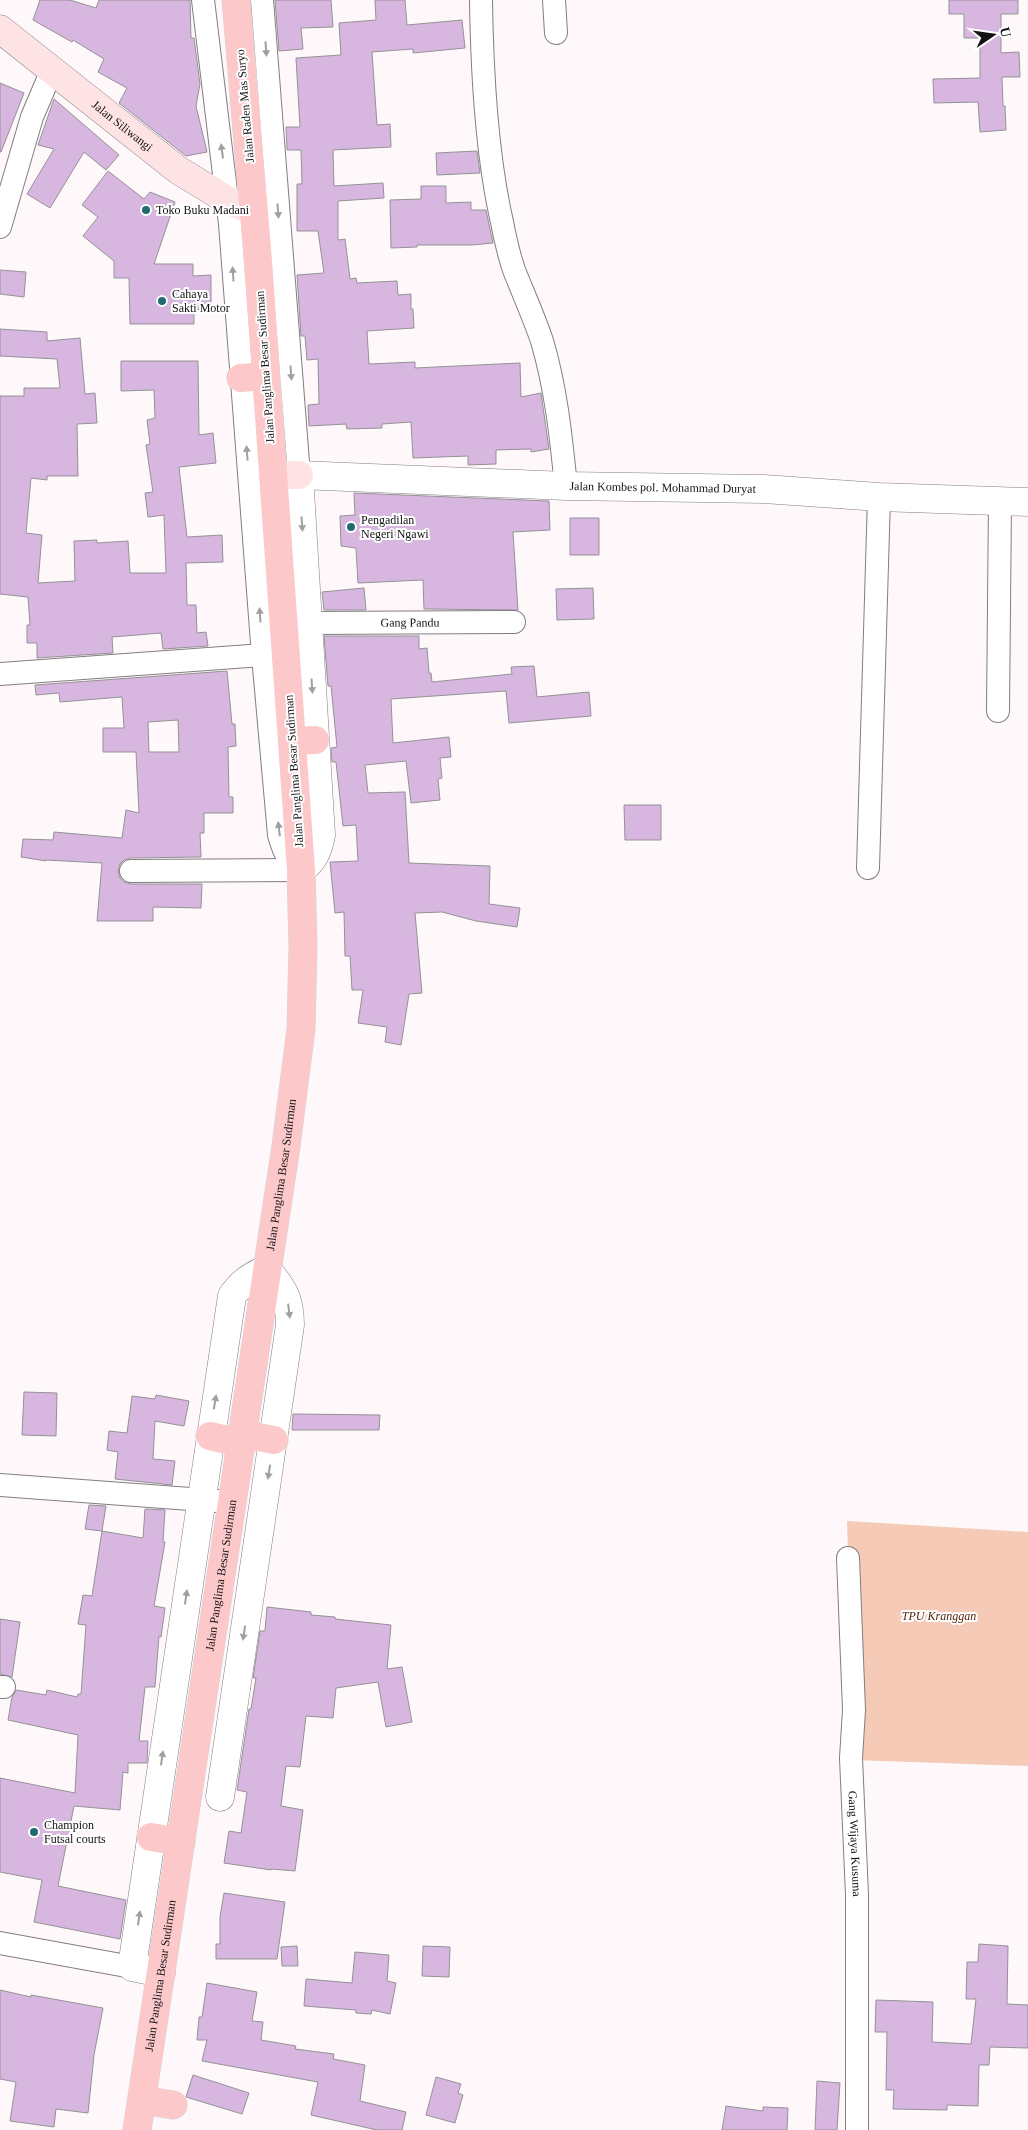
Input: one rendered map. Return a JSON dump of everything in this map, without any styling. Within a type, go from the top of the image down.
[{"type":"main road","name":"Jalan Raden Mas Suryo","points":[[236,0],[253,211]]},
{"type":"main road","name":"Jalan Siliwangi","points":[[0,29],[178,170],[227,200],[253,211]]},
{"type":"main road","name":"Jalan Panglima Besar Sudirman","points":[[138,2130],[286,1146],[299,1046],[303,946],[301,870],[303,740],[274,655],[286,475],[254,377],[253,211]]},
{"type":"main road","points":[[210,1436],[274,1440]]},
{"type":"main road","points":[[150,1837],[181,1842]]},
{"type":"main road","points":[[142,2100],[173,2105]]},
{"type":"street","points":[[203,0],[227,200],[254,377],[274,655],[279,835],[282,847],[292,865],[301,870]]},
{"type":"street","points":[[262,0],[286,475],[308,623],[303,740]]},
{"type":"street","points":[[481,0],[481,33],[488,114],[502,221],[513,267],[542,340],[558,417],[566,486]]},
{"type":"street","points":[[554,0],[556,33]]},
{"type":"street","points":[[0,227],[32,117],[52,70]]},
{"type":"street","name":"Jalan Kombes pol. Mohammad Duryat","points":[[286,475],[566,486],[764,489],[878,497],[1028,502]]},
{"type":"street","points":[[868,868],[878,497]]},
{"type":"street","points":[[998,711],[1000,501]]},
{"type":"street","name":"Gang Pandu","points":[[308,623],[514,622]]},
{"type":"street","points":[[0,674],[274,655]]},
{"type":"street","points":[[131,870],[301,870]]},
{"type":"street","points":[[132,1967],[200,1499],[232,1296],[239,1285],[249,1276],[267,1269],[283,1290],[290,1310],[290,1325],[220,1797]]},
{"type":"street","points":[[0,1485],[231,1502]]},
{"type":"street","name":"Gang Wijaya Kusuma","points":[[848,1558],[854,1710],[851,1758],[857,1895],[857,2130]]},
{"type":"street","points":[[0,1943],[161,1973]]},
{"type":"green space","name":"TPU Kranggan","points":[[847,1521],[1028,1532],[1028,1766],[854,1760]]},
{"type":"building","points":[[40,0],[70,0],[96,8],[99,0],[190,0],[191,38],[194,38],[200,84],[196,106],[207,152],[186,156],[119,103],[127,88],[98,72],[104,59],[73,40],[72,42],[33,20]]},
{"type":"building","points":[[275,0],[331,0],[333,27],[301,28],[303,49],[279,51]]},
{"type":"building","points":[[375,0],[405,0],[407,25],[462,20],[465,48],[413,53],[413,49],[372,52],[377,125],[390,124],[391,147],[333,150],[334,186],[383,183],[384,198],[338,201],[338,240],[345,239],[350,279],[356,278],[357,283],[397,281],[398,295],[411,294],[414,328],[367,331],[369,364],[415,362],[415,368],[520,363],[521,397],[541,393],[549,449],[531,452],[531,449],[496,450],[496,464],[468,465],[468,456],[413,458],[411,422],[382,424],[382,428],[347,429],[346,424],[309,426],[308,405],[319,404],[318,359],[307,360],[305,336],[301,336],[297,275],[324,273],[318,231],[297,231],[297,184],[302,184],[301,150],[287,150],[286,127],[300,127],[296,58],[341,55],[339,23],[376,20]]},
{"type":"building","points":[[949,0],[1018,0],[1018,14],[1001,14],[1001,53],[1019,52],[1020,77],[1002,77],[1006,130],[980,132],[978,102],[934,103],[933,79],[980,78],[980,38],[964,38],[964,14],[949,14]]},
{"type":"building","points":[[0,83],[24,93],[1,152],[0,152]]},
{"type":"building","points":[[54,99],[119,155],[106,170],[84,152],[50,208],[27,194],[54,149],[38,145]]},
{"type":"building","points":[[477,151],[480,173],[437,175],[436,153]]},
{"type":"building","points":[[108,171],[144,199],[150,192],[175,202],[154,264],[193,264],[193,276],[211,275],[211,309],[194,310],[194,324],[130,324],[129,278],[114,278],[114,261],[83,236],[98,217],[82,205]]},
{"type":"building","points":[[421,186],[446,186],[446,203],[471,202],[471,210],[486,210],[493,243],[417,245],[417,247],[391,248],[390,200],[421,199]]},
{"type":"building","points":[[0,270],[26,272],[24,297],[0,294]]},
{"type":"building","points":[[0,329],[47,332],[47,341],[80,338],[85,394],[95,393],[97,423],[77,424],[78,476],[47,476],[47,480],[31,478],[26,533],[42,535],[38,583],[75,581],[74,541],[97,540],[97,543],[128,541],[130,573],[166,573],[164,515],[148,517],[145,493],[153,492],[146,445],[150,444],[147,420],[155,418],[154,390],[121,391],[121,361],[198,361],[199,435],[213,433],[216,463],[179,467],[187,537],[222,535],[223,562],[186,563],[187,605],[196,605],[197,633],[206,632],[208,646],[163,649],[161,633],[112,637],[113,653],[37,658],[37,643],[27,643],[27,625],[30,625],[28,597],[0,594],[0,396],[24,396],[24,388],[60,388],[57,359],[0,356]]},
{"type":"building","points":[[354,493],[549,501],[550,530],[513,532],[518,610],[424,609],[423,580],[358,583],[356,548],[341,546],[340,516],[355,515]]},
{"type":"building","points":[[570,518],[599,518],[599,555],[570,555]]},
{"type":"building","points":[[364,588],[366,610],[324,610],[322,592]]},
{"type":"building","points":[[593,588],[594,619],[557,620],[556,589]]},
{"type":"building","points":[[324,636],[419,636],[419,649],[427,648],[429,673],[431,673],[432,682],[512,674],[511,667],[534,666],[537,697],[589,692],[591,716],[509,723],[506,691],[391,699],[393,743],[449,737],[451,757],[440,758],[442,778],[438,779],[440,800],[411,803],[406,761],[365,765],[368,793],[405,792],[409,863],[490,866],[489,904],[520,908],[517,927],[476,921],[442,912],[415,913],[422,993],[409,994],[401,1045],[385,1042],[387,1027],[358,1023],[363,990],[352,990],[350,956],[345,956],[344,912],[335,913],[330,862],[358,861],[356,825],[343,826],[336,762],[332,762],[331,748],[337,747],[331,686],[328,686]]},
{"type":"building","points":[[227,671],[232,724],[235,724],[236,746],[228,747],[229,797],[233,797],[233,813],[204,813],[204,833],[200,833],[201,857],[130,858],[120,864],[118,871],[120,878],[124,882],[131,884],[202,884],[201,908],[153,907],[153,921],[97,921],[102,863],[46,861],[21,857],[23,839],[53,840],[54,832],[122,838],[126,810],[139,813],[136,752],[103,752],[103,728],[124,728],[122,697],[60,702],[59,693],[36,695],[35,685]],"holes":[[[178,720],[179,752],[149,752],[148,722]]]},
{"type":"building","points":[[624,805],[661,805],[661,840],[625,840]]},
{"type":"building","points":[[24,1392],[57,1393],[56,1436],[22,1435]]},
{"type":"building","points":[[156,1395],[189,1401],[184,1426],[155,1421],[153,1459],[175,1461],[172,1485],[115,1479],[118,1452],[107,1450],[109,1431],[127,1433],[132,1396],[155,1399]]},
{"type":"building","points":[[293,1414],[380,1415],[379,1430],[292,1430]]},
{"type":"building","points":[[89,1505],[106,1506],[102,1531],[85,1529]]},
{"type":"building","points":[[145,1509],[165,1510],[163,1542],[165,1542],[154,1606],[165,1608],[161,1637],[159,1636],[155,1687],[145,1687],[139,1741],[148,1741],[147,1763],[128,1763],[128,1773],[123,1772],[120,1810],[74,1806],[58,1886],[126,1900],[120,1939],[34,1922],[42,1880],[0,1872],[0,1778],[75,1793],[78,1735],[8,1720],[12,1697],[16,1690],[46,1695],[47,1690],[77,1697],[78,1694],[81,1694],[86,1625],[78,1624],[83,1595],[92,1596],[102,1531],[143,1538]]},
{"type":"building","points":[[267,1607],[311,1612],[311,1615],[335,1617],[335,1619],[391,1625],[387,1669],[402,1667],[412,1722],[386,1727],[378,1682],[336,1688],[333,1718],[306,1716],[300,1767],[286,1766],[281,1806],[303,1810],[295,1871],[271,1870],[224,1863],[229,1831],[241,1833],[247,1792],[237,1790],[249,1709],[251,1709],[256,1678],[253,1678],[260,1631],[265,1631]]},
{"type":"building","points":[[0,1619],[20,1622],[12,1677],[0,1674]]},
{"type":"building","points":[[224,1893],[285,1902],[277,1959],[216,1959],[216,1944],[220,1944],[220,1917]]},
{"type":"building","points":[[979,1944],[1008,1946],[1007,2004],[1028,2005],[1028,2048],[990,2047],[989,2065],[979,2065],[978,2106],[947,2105],[947,2110],[893,2109],[894,2090],[886,2090],[887,2032],[875,2032],[876,2000],[933,2002],[932,2042],[971,2044],[976,1999],[966,1999],[967,1962],[978,1962]]},
{"type":"building","points":[[297,1946],[298,1966],[282,1966],[281,1947]]},
{"type":"building","points":[[423,1946],[450,1947],[449,1977],[422,1976]]},
{"type":"building","points":[[355,1952],[389,1955],[387,1981],[396,1983],[390,2014],[372,2010],[371,2014],[356,2013],[356,2010],[304,2006],[306,1979],[352,1983]]},
{"type":"building","points":[[207,1983],[257,1992],[252,2021],[263,2022],[261,2040],[296,2046],[295,2049],[334,2054],[333,2059],[365,2065],[360,2101],[406,2112],[402,2130],[377,2130],[311,2115],[318,2082],[202,2061],[207,2040],[197,2040],[199,2017],[202,2017]]},
{"type":"building","points":[[0,1990],[31,1997],[31,1995],[103,2008],[94,2055],[88,2113],[56,2109],[54,2127],[10,2121],[16,2082],[0,2079]]},
{"type":"building","points":[[193,2075],[249,2093],[242,2114],[186,2097]]},
{"type":"building","points":[[436,2077],[461,2084],[458,2093],[463,2095],[455,2123],[426,2115]]},
{"type":"building","points":[[817,2081],[840,2083],[837,2130],[815,2130]]},
{"type":"building","points":[[726,2106],[763,2111],[763,2107],[788,2108],[787,2130],[722,2130]]},
{"type":"place","name":"Toko Buku Madani","points":[[146,210]]},
{"type":"place","name":"Cahaya Sakti Motor","points":[[162,301]]},
{"type":"place","name":"Pengadilan Negeri Ngawi","points":[[351,527]]},
{"type":"place","name":"Champion Futsal courts","points":[[34,1832]]}]
